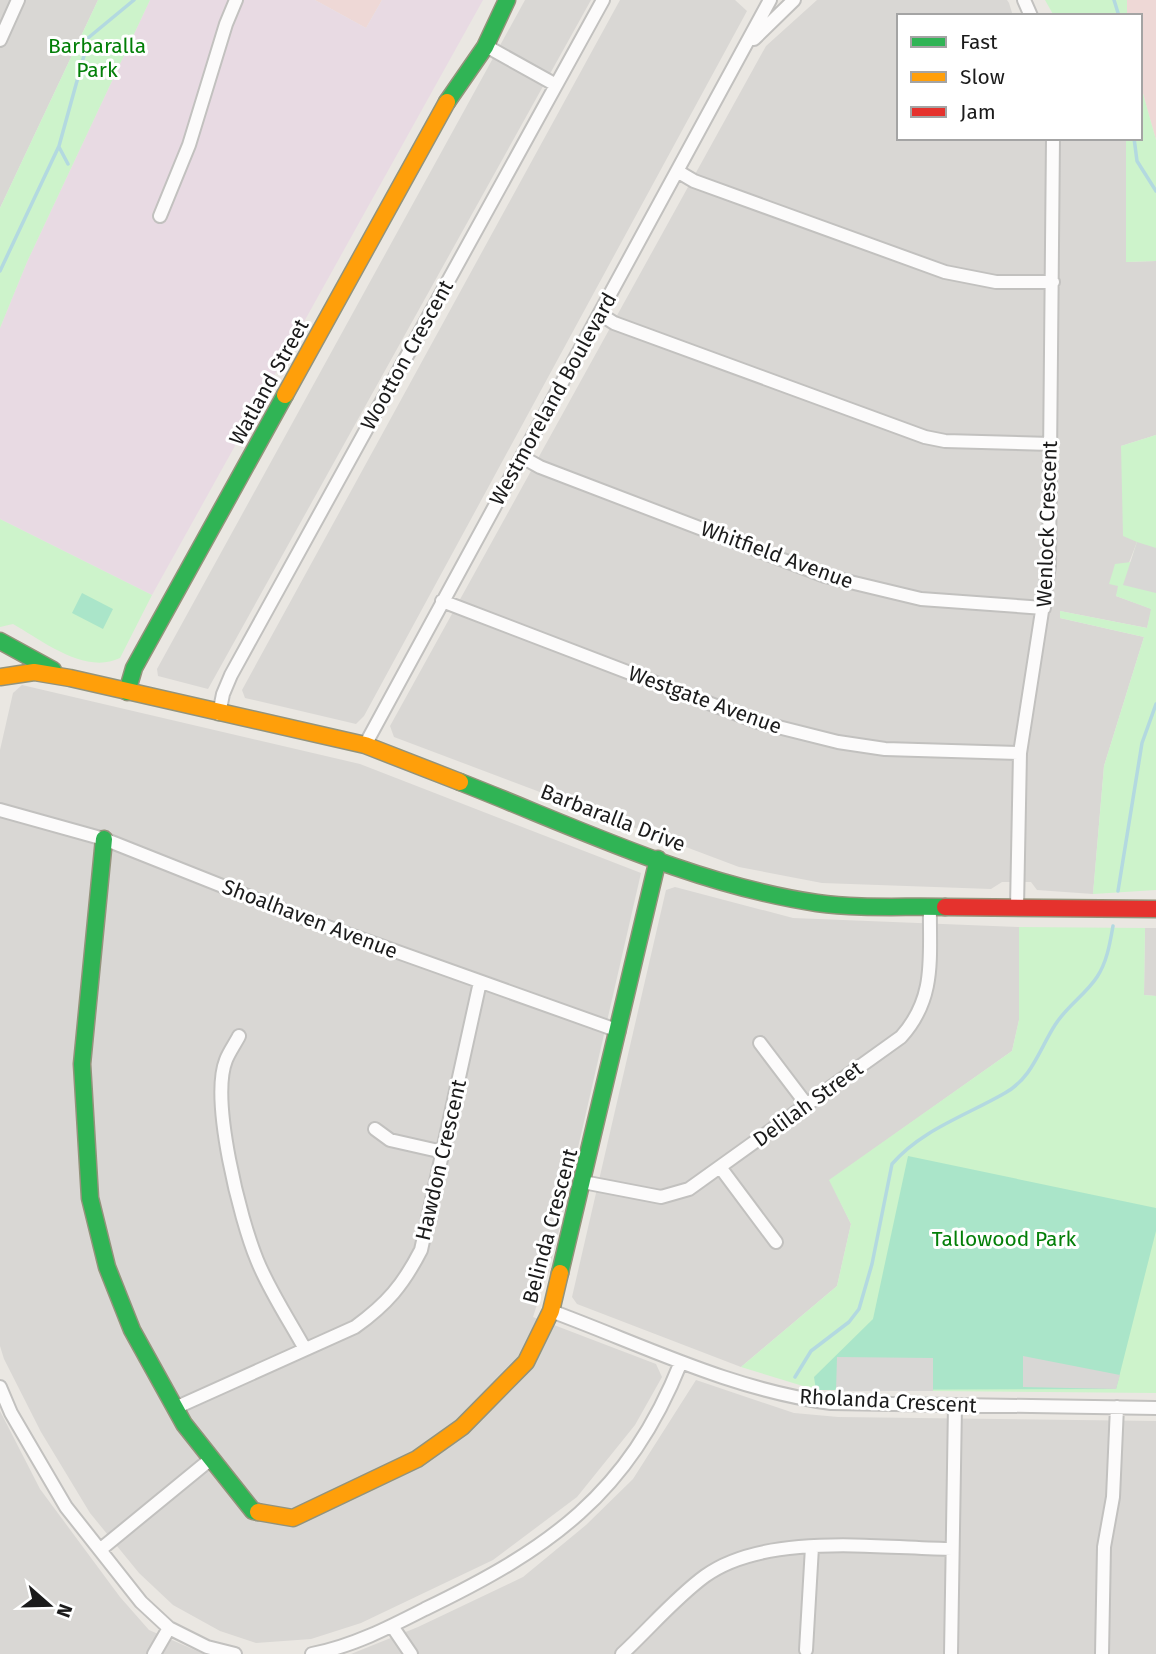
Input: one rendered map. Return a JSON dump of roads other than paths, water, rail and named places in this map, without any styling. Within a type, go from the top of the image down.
[{"type":"street","points":[[0,40],[18,0]]},
{"type":"street","points":[[160,215],[189,145],[226,24],[236,0]]},
{"type":"street","name":"Watland Street","points":[[451,94],[460,65],[485,20],[501,0]]},
{"type":"street","name":"Watland Street","points":[[127,692],[134,668],[451,94],[486,46],[507,0]]},
{"type":"street","name":"Wootton Crescent","points":[[219,713],[231,675],[603,0]]},
{"type":"street","name":"Westmoreland Boulevard","points":[[743,53],[794,0]]},
{"type":"street","points":[[767,1],[778,15]]},
{"type":"street","name":"Westmoreland Boulevard","points":[[365,745],[743,53],[767,1]]},
{"type":"street","points":[[486,46],[556,85]]},
{"type":"street","name":"Wenlock Crescent","points":[[1017,907],[1020,752],[1049,566],[1053,140]]},
{"type":"street","points":[[677,171],[694,181],[944,272],[996,282],[1053,282]]},
{"type":"street","points":[[600,314],[614,323],[925,437],[945,442],[1051,444]]},
{"type":"street","name":"Whitfield Avenue","points":[[522,457],[552,472],[825,576],[921,599],[1044,608]]},
{"type":"street","name":"Westgate Avenue","points":[[442,601],[758,722],[838,742],[885,749],[1020,752]]},
{"type":"street","name":"Barbaralla Drive","points":[[0,641],[70,678]]},
{"type":"street","name":"Barbaralla Drive","points":[[5,675],[19,659],[15,648]]},
{"type":"street","name":"Barbaralla Drive","points":[[5,675],[34,672],[70,678],[365,745],[658,859],[747,888],[818,903],[1156,909]]},
{"type":"street","name":"Shoalhaven Avenue","points":[[0,810],[104,839],[308,920],[619,1031]]},
{"type":"street","name":"Belinda Crescent","points":[[104,839],[82,1064],[90,1198],[107,1266],[132,1330],[175,1408],[253,1511],[293,1518],[416,1459],[462,1427],[526,1362],[551,1311],[658,859]]},
{"type":"street","name":"Delilah Street","points":[[583,1182],[661,1197],[689,1189],[901,1037],[912,1025],[926,999],[930,906]]},
{"type":"street","name":"Hawdon Crescent","points":[[175,1408],[355,1327],[379,1310],[404,1283],[421,1250],[480,982]]},
{"type":"street","points":[[239,1036],[225,1061],[223,1101],[226,1140],[237,1198],[257,1261],[305,1349]]},
{"type":"street","points":[[760,1043],[807,1105]]},
{"type":"street","points":[[375,1129],[390,1140],[443,1152]]},
{"type":"street","points":[[720,1167],[776,1242]]},
{"type":"street","name":"Rholanda Crescent","points":[[551,1311],[760,1390],[802,1399],[831,1403],[1156,1408]]},
{"type":"street","points":[[312,1654],[348,1644],[392,1626],[503,1571],[571,1523],[599,1495],[646,1432],[681,1362]]},
{"type":"street","points":[[0,1387],[16,1422],[66,1507],[141,1602],[169,1628],[207,1647],[235,1654]]},
{"type":"street","points":[[951,1654],[955,1405]]},
{"type":"street","points":[[1102,1654],[1104,1547],[1113,1497],[1117,1407]]},
{"type":"street","points":[[101,1549],[212,1458]]},
{"type":"street","points":[[622,1654],[705,1576],[744,1556],[787,1546],[953,1549]]},
{"type":"street","points":[[806,1650],[812,1547]]},
{"type":"street","points":[[392,1626],[411,1654]]},
{"type":"street","points":[[154,1654],[169,1628]]},
{"type":"waterway","points":[[82,43],[134,0]]},
{"type":"waterway","points":[[1114,0],[1118,14]]},
{"type":"waterway","points":[[0,271],[59,146],[85,52],[84,46],[78,41]]},
{"type":"waterway","points":[[1134,140],[1137,161],[1156,191]]},
{"type":"waterway","points":[[59,147],[68,164]]},
{"type":"waterway","points":[[1118,891],[1142,743],[1156,704]]},
{"type":"waterway","points":[[795,1377],[811,1351],[849,1322],[859,1309],[872,1264],[892,1164],[930,1132],[1005,1093],[1022,1080],[1060,1018],[1097,977],[1106,959],[1113,926]]},
{"type":"park label","name":"Barbaralla Park","points":[[97,58]]},
{"type":"park label","name":"Tallowood Park","points":[[1004,1239]]}]
